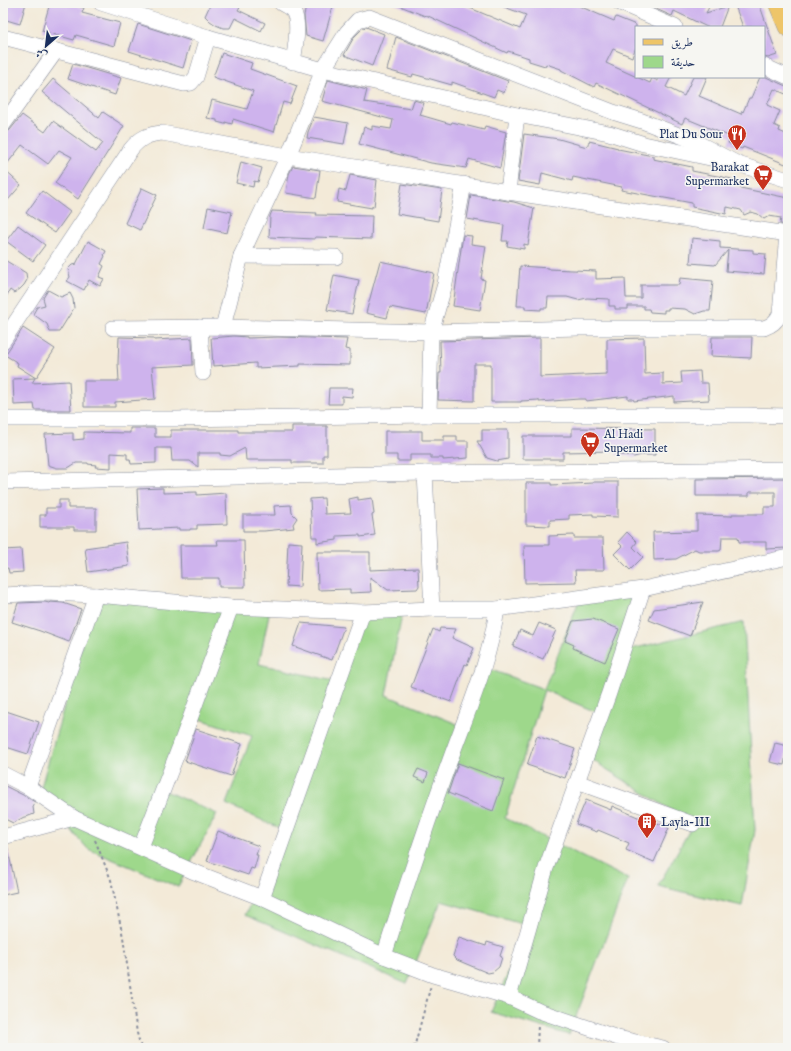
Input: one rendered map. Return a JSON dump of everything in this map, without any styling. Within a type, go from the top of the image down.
[{"type":"main road","points":[[778,3],[788,27]]},
{"type":"street","points":[[101,3],[208,37],[323,70],[517,115],[608,133],[644,144],[738,164],[788,180]]},
{"type":"street","points":[[281,3],[292,10],[295,16],[296,33],[293,62]]},
{"type":"street","points":[[620,3],[673,26]]},
{"type":"street","points":[[223,327],[241,256],[288,156],[323,70],[347,32],[358,20],[369,17],[613,112],[642,121],[694,141],[738,164]]},
{"type":"street","points":[[3,37],[184,84],[191,83],[196,77],[208,37]]},
{"type":"street","points":[[3,125],[56,51]]},
{"type":"street","points":[[765,66],[788,77]]},
{"type":"street","points":[[608,133],[614,124],[613,112]]},
{"type":"street","points":[[508,192],[517,115]]},
{"type":"street","points":[[3,341],[131,149],[144,136],[152,134],[162,133],[288,156],[508,192],[787,234],[780,314],[777,321],[771,326],[764,328],[579,328],[431,332],[223,327],[113,328]]},
{"type":"street","points":[[429,415],[431,332],[445,284],[464,184]]},
{"type":"street","points":[[241,256],[336,257]]},
{"type":"street","points":[[200,327],[203,373]]},
{"type":"street","points":[[3,419],[169,419],[429,415],[788,416]]},
{"type":"street","points":[[3,482],[425,473],[788,469]]},
{"type":"street","points":[[425,473],[432,609]]},
{"type":"street","points":[[3,595],[45,593],[96,595],[231,607],[363,612],[432,609],[498,609],[643,589],[788,558]]},
{"type":"street","points":[[509,997],[546,868],[611,686],[643,589]]},
{"type":"street","points":[[28,787],[96,595]]},
{"type":"street","points":[[140,847],[180,746],[231,607]]},
{"type":"street","points":[[384,956],[421,841],[475,692],[494,632],[498,609]]},
{"type":"street","points":[[262,898],[363,612]]},
{"type":"street","points":[[3,774],[28,787],[74,818],[192,871],[262,898],[384,956],[433,975],[509,997],[539,1011],[618,1038],[664,1048]]},
{"type":"street","points":[[577,782],[693,824]]},
{"type":"street","points":[[3,837],[74,818]]},
{"type":"path","points":[[88,824],[111,880],[123,937],[137,1033],[141,1048]]},
{"type":"path","points":[[414,1048],[433,975]]},
{"type":"path","points":[[537,1048],[539,1011]]},
{"type":"green space","points":[[643,589],[623,651],[744,622],[755,830],[742,906],[658,886],[693,824],[586,756],[601,714],[544,690],[505,818],[628,879],[569,1035],[491,1012],[529,926],[441,901],[407,984],[245,915],[286,831],[226,804],[252,736],[191,716],[163,790],[217,814],[178,887],[88,849],[39,794],[96,595],[270,609],[259,664],[338,682],[363,612],[403,610],[386,695],[462,726],[483,667],[544,689],[580,598]]},
{"type":"building","points":[[3,3],[26,3],[20,24],[3,19]]},
{"type":"building","points":[[50,3],[68,3],[84,8],[82,13],[120,23],[114,46],[76,35],[74,40],[42,31]]},
{"type":"building","points":[[211,3],[242,3],[238,10],[265,23],[261,31],[235,18],[230,28],[223,28],[210,21],[205,16]]},
{"type":"building","points":[[307,3],[334,3],[323,41],[306,36],[304,15]]},
{"type":"building","points":[[393,3],[458,3],[520,29],[526,15],[496,4],[497,3],[572,3],[614,21],[616,17],[636,25],[635,50],[632,57],[613,49],[606,63],[635,76],[635,78],[639,78],[650,83],[652,78],[658,81],[658,78],[670,78],[666,87],[684,96],[693,78],[707,78],[699,96],[741,114],[749,98],[751,98],[760,78],[766,77],[788,87],[788,95],[774,89],[767,105],[780,111],[774,125],[780,128],[779,131],[788,135],[788,165],[743,147],[742,149],[728,143],[731,137],[685,118],[682,124],[596,83],[594,87],[561,69],[546,64],[545,66],[529,61],[529,58],[508,51],[507,53],[426,15],[425,16]]},
{"type":"building","points":[[642,3],[711,3],[706,13],[728,6],[720,26],[705,26],[674,11],[672,16]]},
{"type":"building","points":[[734,3],[759,3],[777,55],[768,58],[765,57],[765,26],[743,26]]},
{"type":"building","points":[[138,24],[191,41],[183,68],[129,51]]},
{"type":"building","points":[[366,27],[384,34],[372,66],[344,55],[354,37]]},
{"type":"building","points":[[396,37],[508,81],[504,93],[497,90],[494,97],[452,82],[452,85],[413,74],[412,77],[387,70]]},
{"type":"building","points":[[222,53],[252,63],[250,69],[297,86],[290,104],[283,102],[274,132],[233,119],[232,124],[225,122],[225,124],[217,122],[217,120],[207,118],[212,100],[247,109],[253,91],[213,77]]},
{"type":"building","points":[[73,64],[121,78],[115,95],[68,79]]},
{"type":"building","points":[[53,79],[99,118],[103,112],[124,126],[78,199],[55,183],[72,157],[59,150],[48,164],[22,145],[3,169],[3,135],[10,130],[22,115],[45,132],[53,121],[96,152],[103,143],[42,92]]},
{"type":"building","points":[[328,80],[367,90],[364,102],[411,109],[414,100],[424,103],[420,115],[451,124],[452,122],[484,130],[485,126],[506,132],[500,168],[469,159],[466,168],[431,163],[359,144],[364,127],[372,130],[372,126],[391,129],[393,120],[322,101]]},
{"type":"building","points":[[314,117],[348,123],[344,144],[307,138]]},
{"type":"building","points":[[524,134],[559,139],[587,147],[589,141],[653,156],[653,159],[692,167],[692,171],[732,179],[731,186],[788,198],[788,225],[780,224],[781,218],[769,216],[764,219],[758,214],[751,212],[744,215],[741,210],[727,207],[726,214],[692,207],[692,203],[621,190],[622,187],[573,177],[572,181],[542,173],[540,185],[518,181]]},
{"type":"building","points":[[241,162],[262,168],[258,182],[254,181],[253,187],[236,183]]},
{"type":"building","points":[[293,166],[320,170],[316,198],[286,193],[289,174]]},
{"type":"building","points":[[3,169],[21,185],[8,200],[3,196]]},
{"type":"building","points":[[350,175],[377,180],[374,207],[372,206],[372,208],[337,202],[339,189],[346,191]]},
{"type":"building","points":[[402,184],[442,190],[438,221],[397,214]]},
{"type":"building","points":[[142,188],[157,195],[140,230],[125,223]]},
{"type":"building","points":[[42,191],[70,212],[55,233],[26,213]]},
{"type":"building","points":[[471,195],[514,202],[534,208],[528,245],[524,244],[524,249],[507,246],[508,241],[502,241],[504,225],[467,219]]},
{"type":"building","points":[[208,207],[232,212],[227,233],[204,228]]},
{"type":"building","points":[[272,211],[317,213],[316,215],[372,216],[371,239],[269,237],[270,216]]},
{"type":"building","points":[[18,225],[45,245],[33,261],[6,241]]},
{"type":"building","points":[[463,235],[472,236],[471,244],[486,246],[481,279],[485,280],[480,310],[453,306]]},
{"type":"building","points":[[692,238],[720,241],[720,248],[753,250],[753,253],[766,254],[764,274],[726,271],[728,250],[715,265],[690,263]]},
{"type":"building","points":[[88,241],[106,251],[101,264],[104,266],[99,277],[104,279],[100,286],[89,280],[84,290],[67,281],[70,277],[68,269],[72,265],[76,264]]},
{"type":"building","points":[[3,259],[26,273],[27,280],[20,289],[14,293],[10,290],[3,302]]},
{"type":"building","points":[[380,261],[434,273],[426,314],[390,307],[387,318],[366,313]]},
{"type":"building","points":[[520,266],[596,271],[596,279],[625,278],[626,298],[641,298],[641,285],[679,285],[680,278],[713,281],[710,311],[695,314],[685,309],[668,308],[668,310],[664,310],[664,313],[650,312],[649,309],[644,309],[644,306],[628,306],[628,309],[615,309],[615,306],[609,306],[609,299],[587,298],[578,300],[567,297],[548,297],[547,308],[541,308],[541,310],[525,309],[525,306],[517,306]]},
{"type":"building","points":[[334,275],[359,280],[352,314],[327,310]]},
{"type":"building","points":[[48,290],[61,297],[70,293],[73,299],[74,308],[59,332],[50,332],[47,324],[33,314],[37,307],[45,305],[43,298]]},
{"type":"building","points":[[23,328],[55,349],[36,378],[17,366],[18,363],[5,355]]},
{"type":"building","points":[[234,336],[247,338],[278,337],[347,339],[345,349],[350,350],[350,365],[300,364],[300,366],[256,368],[256,363],[213,366],[211,338]]},
{"type":"building","points":[[119,337],[154,338],[154,340],[192,338],[193,365],[152,367],[155,399],[115,402],[115,407],[84,407],[84,381],[119,381]]},
{"type":"building","points":[[712,337],[752,337],[751,358],[711,356]]},
{"type":"building","points":[[540,338],[540,377],[607,374],[607,339],[644,338],[645,374],[663,373],[663,384],[682,383],[681,372],[700,371],[701,383],[708,383],[709,400],[674,402],[674,396],[634,401],[633,399],[628,399],[628,396],[586,401],[586,399],[579,399],[539,402],[539,400],[521,402],[491,402],[491,364],[474,364],[474,401],[438,400],[439,373],[441,373],[440,341]]},
{"type":"building","points":[[35,378],[32,383],[69,381],[71,410],[35,410],[34,404],[14,405],[13,379]]},
{"type":"building","points":[[329,388],[353,388],[352,397],[342,396],[342,404],[328,404]]},
{"type":"building","points":[[292,426],[327,426],[327,455],[323,455],[323,463],[292,463],[292,460],[246,460],[245,448],[230,456],[220,455],[220,453],[198,453],[198,467],[190,461],[172,461],[171,448],[156,448],[156,463],[131,464],[130,459],[127,459],[127,454],[111,453],[111,468],[95,467],[96,465],[88,463],[76,463],[68,468],[57,468],[48,465],[45,434],[73,433],[73,440],[84,439],[84,432],[130,433],[130,428],[155,428],[155,437],[171,437],[171,430],[292,432]]},
{"type":"building","points":[[572,428],[655,429],[655,455],[641,455],[634,457],[627,455],[616,455],[616,451],[563,452],[563,459],[523,459],[523,436],[572,436]]},
{"type":"building","points":[[482,430],[508,430],[508,459],[497,461],[487,458],[477,441],[482,441]]},
{"type":"building","points":[[385,431],[422,431],[422,440],[444,440],[444,436],[457,436],[457,441],[468,441],[468,458],[443,460],[443,458],[431,458],[431,455],[410,455],[410,461],[397,461],[397,455],[385,455]]},
{"type":"building","points":[[788,478],[787,548],[766,549],[766,542],[739,542],[738,537],[722,537],[721,550],[719,551],[699,551],[695,549],[676,559],[654,560],[653,532],[697,531],[697,515],[732,516],[732,514],[764,514],[764,507],[775,507],[775,492],[749,492],[749,496],[696,496],[696,479]]},
{"type":"building","points":[[618,482],[618,517],[593,516],[593,514],[569,515],[569,519],[550,520],[550,526],[526,525],[526,483],[551,483],[551,485]]},
{"type":"building","points":[[163,488],[163,493],[197,492],[197,495],[226,493],[227,524],[197,525],[197,529],[190,530],[179,530],[179,528],[139,530],[137,489]]},
{"type":"building","points":[[358,497],[358,500],[372,498],[374,514],[372,515],[375,535],[360,537],[360,535],[337,536],[337,540],[317,543],[317,537],[312,537],[310,499],[324,498],[325,514],[351,513],[349,499]]},
{"type":"building","points":[[59,500],[68,500],[68,508],[96,508],[96,530],[74,530],[74,527],[40,527],[40,515],[46,515],[46,508],[59,508]]},
{"type":"building","points":[[291,505],[292,513],[297,518],[293,524],[294,528],[264,531],[243,531],[243,515],[275,515],[274,506]]},
{"type":"building","points":[[627,532],[637,542],[633,547],[643,557],[630,570],[614,554],[622,546],[618,542]]},
{"type":"building","points":[[574,535],[574,538],[603,538],[604,570],[575,570],[576,582],[525,583],[524,545],[549,545],[549,536]]},
{"type":"building","points":[[217,540],[244,540],[245,587],[219,587],[219,578],[181,578],[180,545],[218,545]]},
{"type":"building","points":[[126,542],[129,566],[88,572],[85,548]]},
{"type":"building","points":[[288,542],[302,543],[300,587],[286,586]]},
{"type":"building","points":[[21,549],[23,572],[9,573],[8,568],[3,569],[3,550]]},
{"type":"building","points":[[317,552],[370,552],[370,570],[418,568],[419,586],[417,589],[388,590],[370,577],[371,592],[350,593],[350,589],[318,590]]},
{"type":"building","points":[[703,602],[690,636],[649,620],[654,609]]},
{"type":"building","points":[[18,603],[63,603],[81,609],[69,642],[12,622]]},
{"type":"building","points":[[593,619],[619,629],[605,662],[573,648],[574,645],[565,641],[573,621]]},
{"type":"building","points":[[301,623],[344,627],[332,660],[293,646]]},
{"type":"building","points":[[539,623],[556,630],[543,659],[513,646],[520,630],[533,636]]},
{"type":"building","points":[[440,628],[456,629],[452,638],[474,648],[467,665],[465,664],[451,702],[411,687],[433,629],[439,632]]},
{"type":"building","points":[[3,710],[39,722],[28,754],[3,746]]},
{"type":"building","points":[[196,729],[242,744],[231,776],[185,761]]},
{"type":"building","points":[[537,736],[575,749],[565,778],[527,765]]},
{"type":"building","points":[[775,743],[788,746],[784,765],[770,762]]},
{"type":"building","points":[[458,763],[504,780],[493,811],[448,793]]},
{"type":"building","points":[[418,769],[428,773],[425,782],[414,777]]},
{"type":"building","points":[[3,785],[35,802],[33,807],[34,814],[13,823],[3,818]]},
{"type":"building","points":[[586,800],[611,810],[612,806],[669,828],[654,862],[626,850],[629,843],[598,830],[597,832],[576,824]]},
{"type":"building","points":[[218,831],[259,846],[254,869],[251,868],[248,875],[207,861]]},
{"type":"building","points":[[7,845],[17,892],[3,895],[3,846]]},
{"type":"building","points":[[459,937],[486,946],[487,942],[503,947],[499,967],[493,972],[488,973],[457,960],[453,956]]},
{"type":"place","name":"Plat Du Sour","points":[[737,151]]},
{"type":"place","name":"Barakat Supermarket","points":[[763,191]]},
{"type":"place","name":"Al Hadi Supermarket","points":[[590,458]]},
{"type":"place","name":"Layla-III","points":[[647,839]]}]
